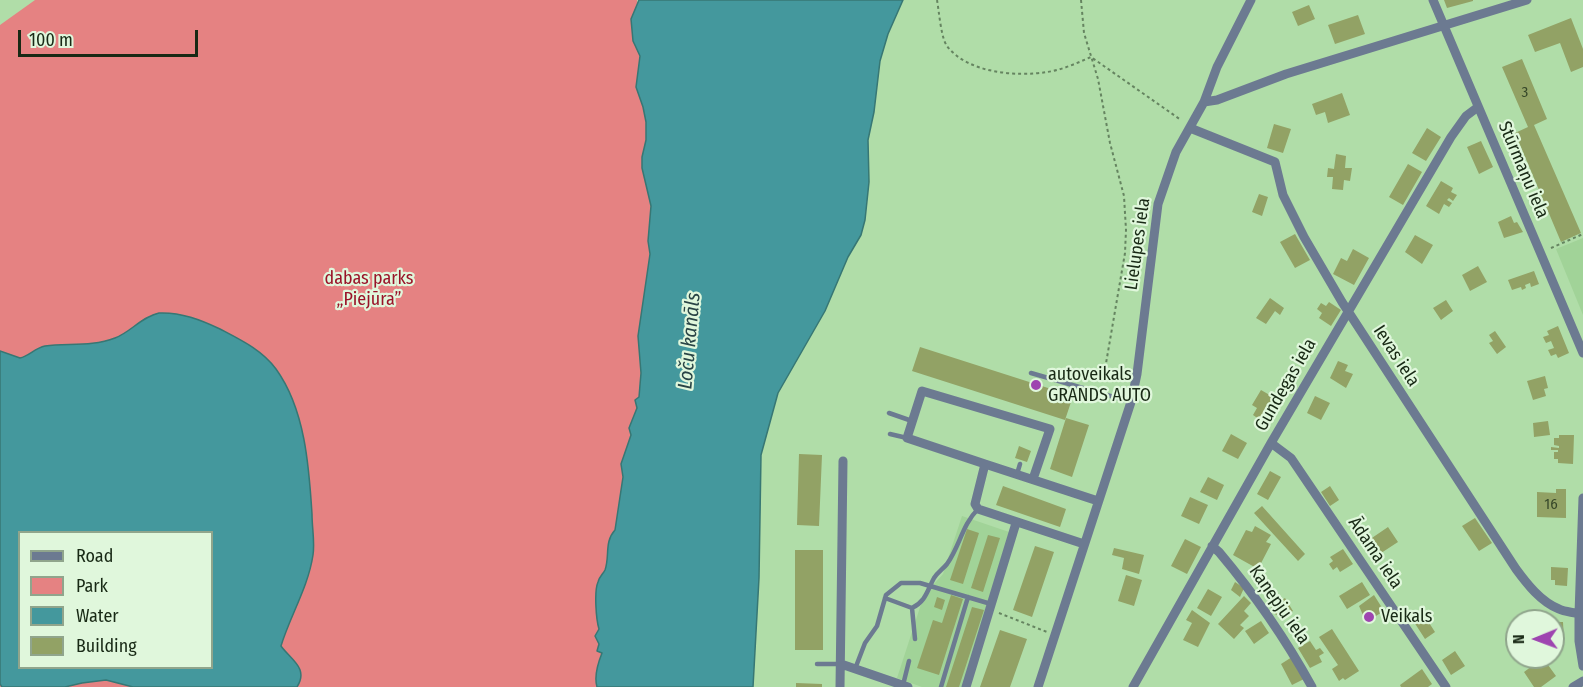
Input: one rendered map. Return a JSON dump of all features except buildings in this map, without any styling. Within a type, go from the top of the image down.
[{"type":"street","name":"Lielupes iela","points":[[1041,686],[1055,635],[1131,402],[1137,374],[1158,204],[1176,152],[1204,102],[1217,67],[1251,0]]},
{"type":"street","name":"Stūrmaņu iela","points":[[1434,0],[1583,353]]},
{"type":"street","points":[[1204,102],[1217,100],[1286,74],[1527,0]]},
{"type":"street","name":"Gundegas iela","points":[[1134,687],[1271,443],[1451,137],[1466,116],[1478,107]]},
{"type":"street","name":"Ievas iela","points":[[1190,128],[1275,162],[1283,195],[1304,237],[1348,312],[1527,584],[1559,609],[1579,614]]},
{"type":"street","points":[[1033,479],[1050,429],[922,391],[906,438],[1098,501]]},
{"type":"street","name":"Ādama iela","points":[[1271,443],[1291,458],[1446,687]]},
{"type":"street","points":[[840,687],[843,461]]},
{"type":"street","points":[[985,464],[975,504],[978,509],[1084,544]]},
{"type":"street","points":[[1583,498],[1579,614],[1579,641],[1583,666]]},
{"type":"street","points":[[966,687],[1016,523]]},
{"type":"street","name":"Kaņepju iela","points":[[1212,546],[1259,602],[1288,644],[1312,687]]},
{"type":"street","points":[[841,664],[905,686]]},
{"type":"street","points":[[1573,687],[1583,681]]},
{"type":"lane","points":[[1031,373],[1131,402]]},
{"type":"lane","points":[[889,413],[912,420]]},
{"type":"lane","points":[[890,434],[906,438]]},
{"type":"lane","points":[[1017,474],[1020,464]]},
{"type":"lane","points":[[885,598],[912,608],[922,603],[936,575],[947,564],[968,519],[978,509]]},
{"type":"lane","points":[[855,669],[865,643],[877,626],[886,595],[901,583],[920,583],[968,597],[990,607]]},
{"type":"lane","points":[[940,687],[968,597]]},
{"type":"lane","points":[[912,608],[915,639]]},
{"type":"lane","points":[[905,686],[909,661]]},
{"type":"lane","points":[[817,664],[841,664]]},
{"type":"path","points":[[937,0],[946,45],[965,61],[1000,74],[1046,72],[1067,67],[1091,57]]},
{"type":"path","points":[[1081,0],[1084,33],[1124,196],[1125,253],[1104,375]]},
{"type":"path","points":[[1091,57],[1172,112],[1190,128]]},
{"type":"path","points":[[1540,253],[1583,234]]},
{"type":"path","points":[[990,607],[1055,635]]},
{"type":"shaded area","points":[[1583,238],[1583,315],[1556,249]]},
{"type":"shaded area","points":[[962,516],[1009,532],[962,687],[922,687],[897,678],[924,595],[943,574]]},
{"type":"green space","name":"dabas parks „Piejūra”","points":[[35,0],[637,0],[663,207],[656,333],[598,687],[0,687],[0,25]]},
{"type":"water","name":"Loču kanāls","points":[[639,0],[903,0],[888,34],[880,61],[868,140],[869,182],[861,235],[848,257],[825,311],[778,393],[761,455],[759,578],[753,687],[597,687],[596,683],[602,653],[597,651],[599,644],[595,636],[599,629],[596,592],[605,570],[608,544],[615,530],[623,477],[621,464],[631,435],[629,428],[637,408],[635,400],[639,397],[641,373],[638,336],[650,254],[648,241],[651,206],[642,168],[646,122],[636,87],[640,56],[633,41],[631,19]]},
{"type":"water","points":[[159,313],[167,313],[191,317],[220,329],[264,356],[286,385],[304,438],[314,540],[311,567],[281,646],[300,669],[301,675],[297,687],[133,687],[106,680],[65,687],[2,687],[0,684],[0,351],[20,358],[45,346],[106,341],[121,335],[141,321]]},
{"type":"place","name":"autoveikals GRANDS AUTO","points":[[1036,385]]},
{"type":"place","name":"Veikals","points":[[1369,617]]}]
